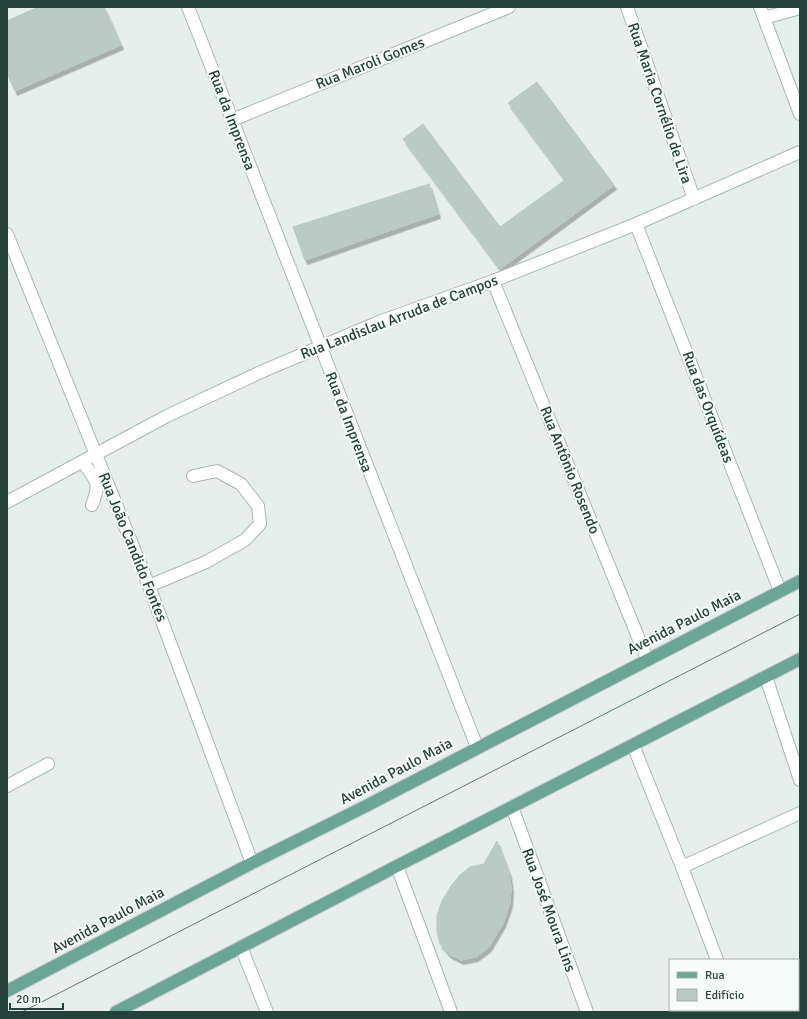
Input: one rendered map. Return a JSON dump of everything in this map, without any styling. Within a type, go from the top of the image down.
[{"type":"main road","name":"Avenida Paulo Maia","points":[[7,991],[800,581]]},
{"type":"main road","points":[[116,1012],[800,659]]},
{"type":"street","name":"Rua da Imprensa","points":[[188,7],[477,747]]},
{"type":"street","name":"Rua Maroli Gomes","points":[[232,120],[509,7]]},
{"type":"street","name":"Rua Maria Cornélio de Lira","points":[[627,7],[694,199]]},
{"type":"street","points":[[800,8],[762,13],[800,114]]},
{"type":"street","name":"Rua Landislau Arruda de Campos","points":[[7,502],[167,416],[263,371],[379,322],[493,280],[636,224],[800,152]]},
{"type":"street","name":"Rua das Orquídeas","points":[[636,224],[780,591]]},
{"type":"street","name":"Rua João Candido Fontes","points":[[7,234],[95,454],[150,586],[252,863]]},
{"type":"street","name":"Rua Antônio Rosendo","points":[[493,280],[647,659]]},
{"type":"street","points":[[83,462],[97,484],[97,491],[92,505]]},
{"type":"street","points":[[150,586],[206,562],[245,540],[260,524],[258,506],[242,484],[217,471],[193,476]]},
{"type":"street","points":[[766,677],[800,780]]},
{"type":"street","points":[[632,745],[682,868],[717,959]]},
{"type":"street","points":[[7,786],[48,764]]},
{"type":"street","name":"Rua José Moura Lins","points":[[512,807],[587,1012]]},
{"type":"street","points":[[682,868],[800,813]]},
{"type":"street","points":[[397,866],[451,1012]]},
{"type":"street","points":[[241,947],[267,1012]]},
{"type":"building","points":[[38,7],[104,7],[121,45],[15,91],[7,73],[7,21]]},
{"type":"building","points":[[537,82],[614,185],[500,269],[403,139],[423,124],[500,227],[565,180],[508,103]]},
{"type":"building","points":[[429,184],[438,214],[305,260],[293,227]]},
{"type":"building","points":[[497,841],[509,873],[511,888],[510,903],[503,923],[489,947],[476,957],[461,960],[449,954],[440,944],[437,932],[437,915],[442,901],[451,886],[460,875],[470,867],[484,864]]},
{"type":"tram line","points":[[22,1012],[800,614]]}]
